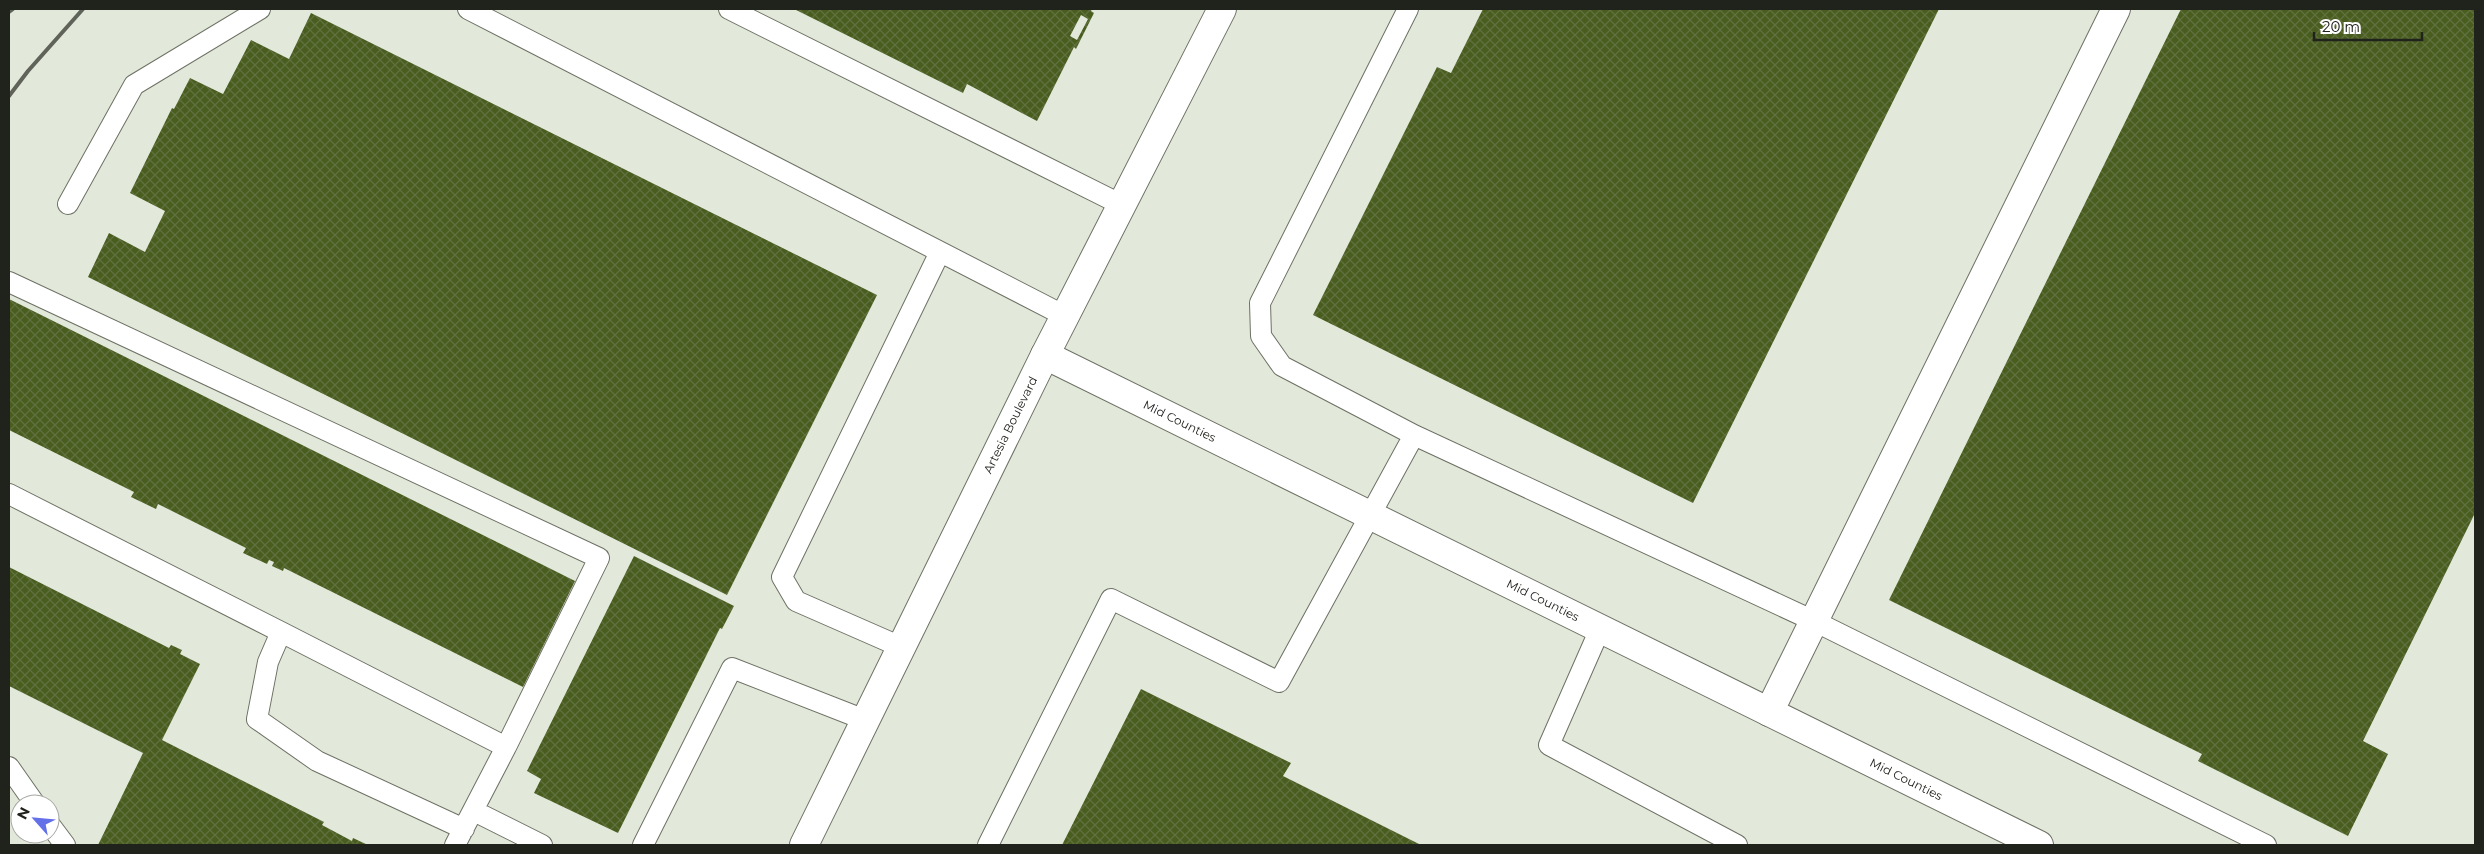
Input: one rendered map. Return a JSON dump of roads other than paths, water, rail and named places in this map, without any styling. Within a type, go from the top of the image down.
[{"type":"street","name":"Artesia Boulevard","points":[[804,845],[1065,316],[1222,9]]},
{"type":"street","points":[[1769,712],[2116,9]]},
{"type":"street","name":"Mid Counties","points":[[1046,355],[2039,845]]},
{"type":"lane","points":[[68,204],[134,85],[260,9]]},
{"type":"lane","points":[[468,9],[1065,316]]},
{"type":"lane","points":[[729,9],[1122,205]]},
{"type":"lane","points":[[1408,9],[1260,303],[1261,336],[1282,366],[1414,435],[1814,621],[2266,845]]},
{"type":"lane","points":[[902,647],[796,601],[782,577],[940,252]]},
{"type":"lane","points":[[9,282],[598,558],[460,837],[317,761],[258,719],[268,662],[281,632]]},
{"type":"lane","points":[[988,845],[1111,599],[1279,682],[1414,435]]},
{"type":"lane","points":[[9,494],[506,747]]},
{"type":"lane","points":[[1600,629],[1549,746],[1737,845]]},
{"type":"lane","points":[[643,845],[732,668],[865,720]]},
{"type":"lane","points":[[9,767],[28,794]]},
{"type":"lane","points":[[474,811],[542,845]]},
{"type":"railway","points":[[9,12],[13,9]]},
{"type":"railway","points":[[9,96],[28,71],[83,9]]}]
